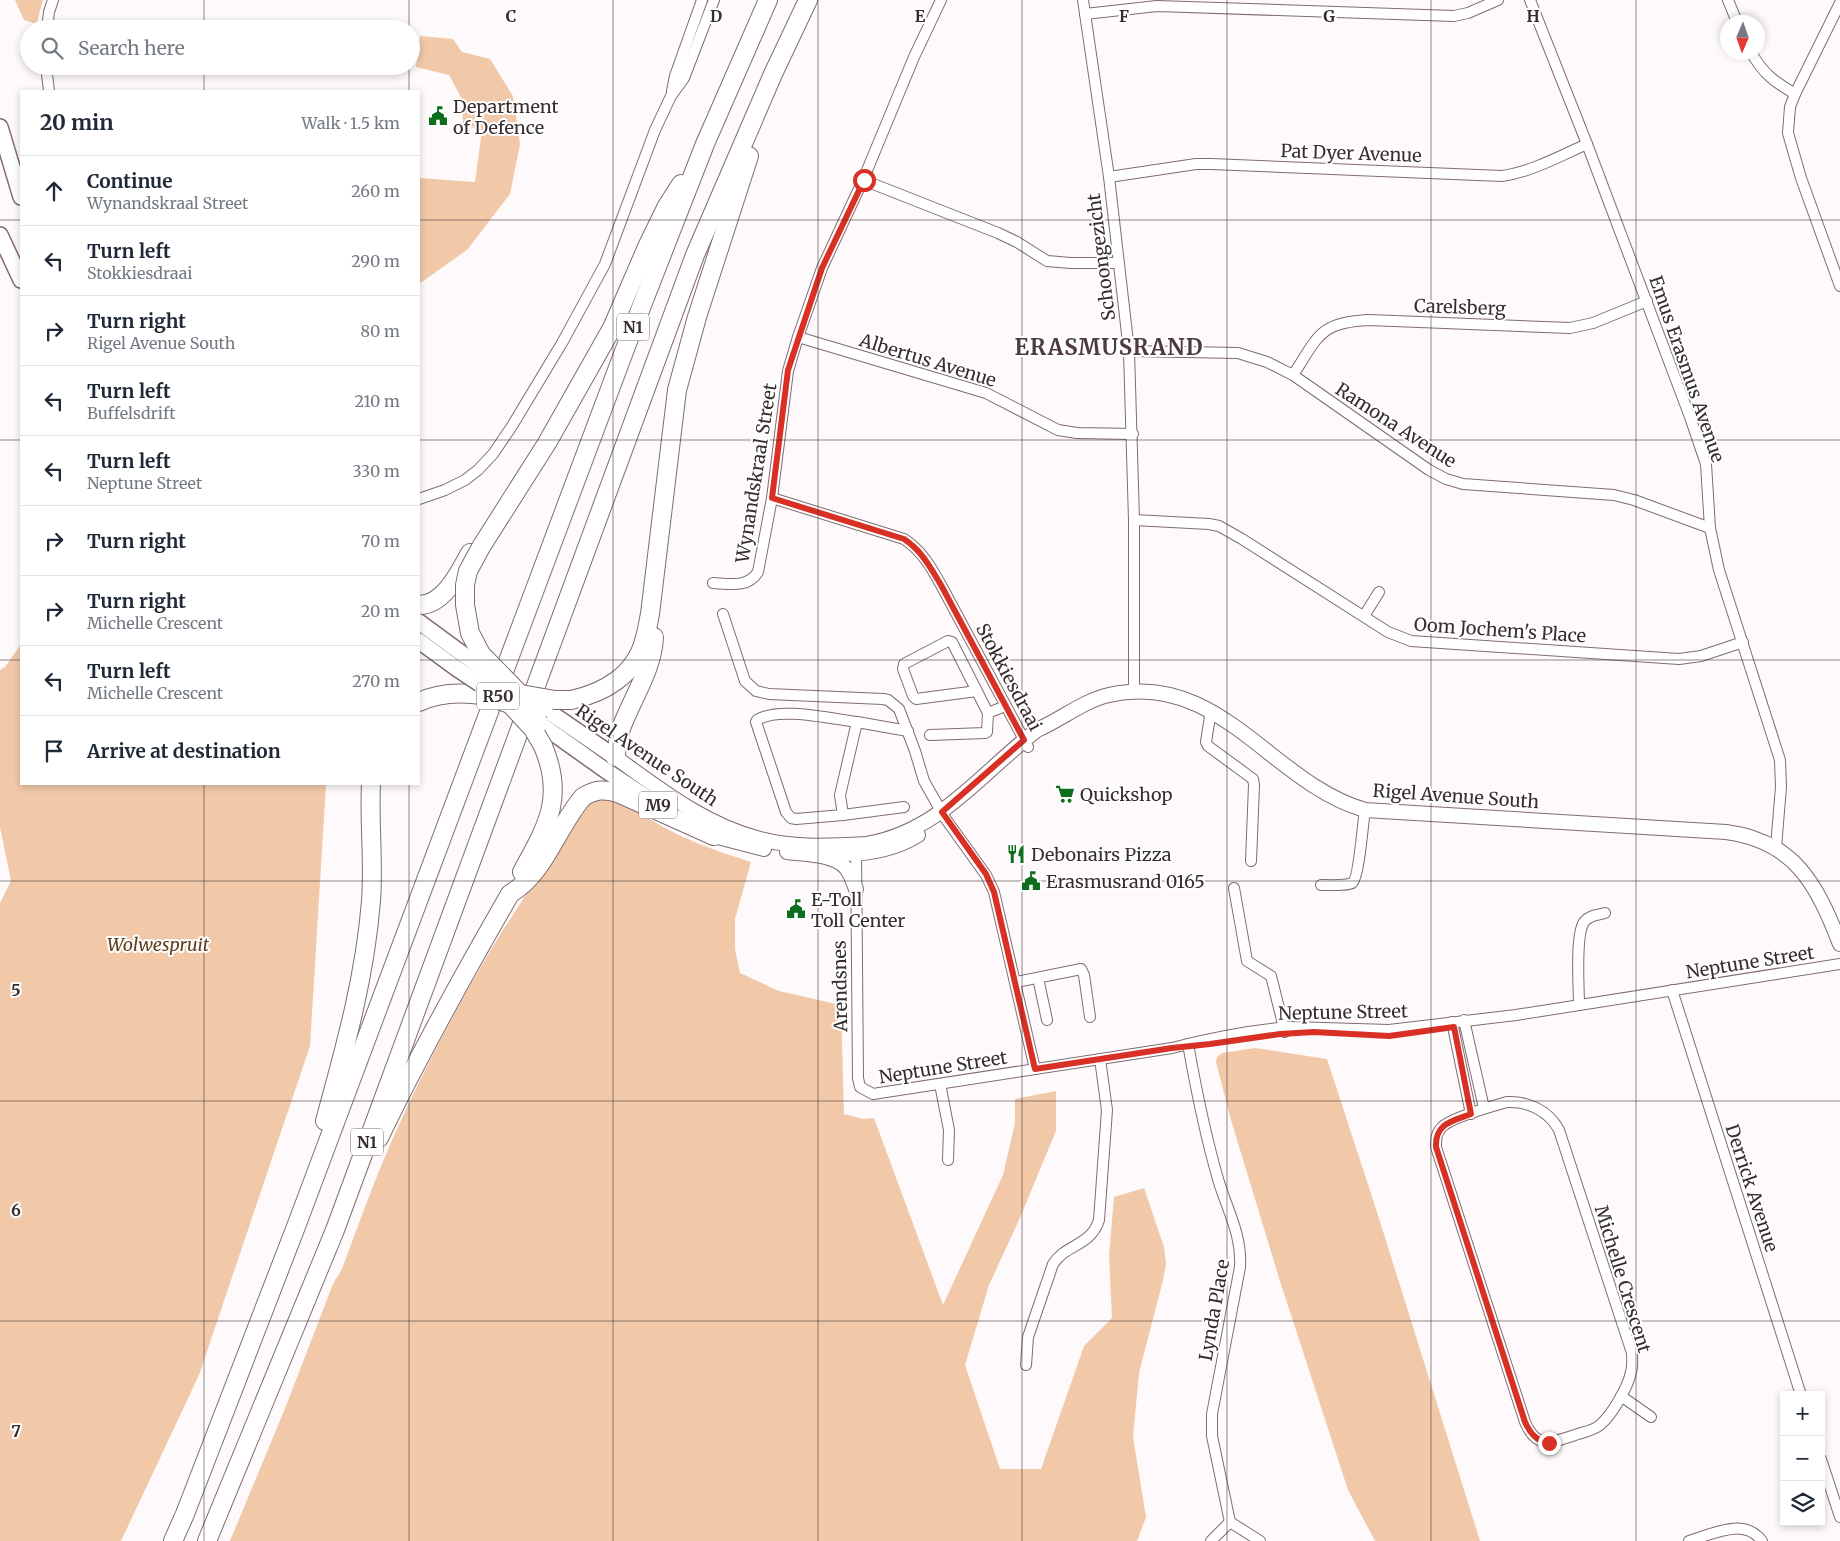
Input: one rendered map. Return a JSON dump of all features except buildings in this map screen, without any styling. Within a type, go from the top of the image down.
[{"type":"highway","name":"N1","points":[[173,1541],[297,1224],[621,360],[705,144],[768,0]]},
{"type":"highway","name":"N1","points":[[207,1541],[335,1230],[695,255],[773,74],[808,0]]},
{"type":"highway","points":[[529,708],[546,698],[571,700],[589,696],[605,689],[631,667],[644,642],[650,614],[673,416],[684,360],[773,74]]},
{"type":"highway","points":[[335,1230],[411,1072],[510,894],[544,831],[550,815],[553,776],[544,746],[533,729],[529,708],[485,659],[470,633],[465,605],[465,585],[468,571],[481,546],[547,443],[612,328],[667,206],[705,144]]},
{"type":"highway","points":[[420,605],[433,603],[442,596],[472,550],[518,489]]},
{"type":"highway","points":[[610,764],[622,725],[648,667],[654,648],[661,517]]},
{"type":"highway","points":[[420,702],[438,694],[470,693],[488,686],[529,708]]},
{"type":"highway","points":[[297,1224],[360,986],[371,900],[371,785]]},
{"type":"highway","points":[[371,817],[375,785]]},
{"type":"highway","points":[[510,894],[523,886],[578,803],[594,791],[607,790],[618,793],[714,836]]},
{"type":"main road","points":[[0,128],[20,194]]},
{"type":"main road","points":[[0,235],[20,278]]},
{"type":"main road","name":"Rigel Avenue South","points":[[420,623],[464,655],[488,686]]},
{"type":"main road","name":"Rigel Avenue South","points":[[420,642],[456,668],[574,730],[653,802],[714,836],[745,845],[782,851],[836,855],[856,849]]},
{"type":"main road","name":"Rigel Avenue South","points":[[529,708],[561,739],[718,824],[762,840],[788,844],[856,849],[895,847],[911,839],[1002,771],[1038,730],[1087,703],[1109,695],[1134,692],[1181,698],[1211,710],[1235,726],[1318,790],[1354,807],[1365,810],[1726,832],[1753,837],[1776,848],[1796,864],[1819,895],[1840,944]]},
{"type":"main road","points":[[782,851],[830,858],[841,863],[847,869],[856,889]]},
{"type":"street","points":[[48,20],[53,0]]},
{"type":"street","points":[[671,96],[675,76],[702,0]]},
{"type":"street","points":[[420,499],[445,490],[465,480],[478,470],[493,454],[562,343],[605,264],[655,130],[671,96],[684,78],[714,0]]},
{"type":"street","name":"Wynandskraal Street","points":[[713,583],[733,585],[744,583],[755,577],[760,567],[772,498],[788,370],[798,337],[822,268],[864,180],[914,57],[941,0]]},
{"type":"street","name":"Schoongezicht","points":[[1082,0],[1108,177],[1129,351],[1133,434],[1134,692]]},
{"type":"street","points":[[1085,14],[1157,6],[1454,16],[1468,13],[1498,0]]},
{"type":"street","name":"Emus Erasmus Avenue","points":[[1530,0],[1647,301],[1706,464],[1710,528],[1719,570],[1780,760],[1782,787],[1776,848]]},
{"type":"street","points":[[1728,0],[1735,15]]},
{"type":"street","points":[[1840,3],[1795,94],[1790,107],[1788,133],[1840,286]]},
{"type":"street","points":[[1756,60],[1763,72],[1795,94]]},
{"type":"street","points":[[47,75],[50,90]]},
{"type":"street","name":"Pat Dyer Avenue","points":[[1108,177],[1196,164],[1350,168],[1502,176],[1530,169],[1587,144]]},
{"type":"street","points":[[864,180],[998,233],[1017,242],[1046,261],[1118,263]]},
{"type":"street","name":"Carelsberg","points":[[1293,375],[1321,333],[1331,326],[1342,323],[1369,320],[1570,328],[1593,323],[1647,301]]},
{"type":"street","name":"Albertus Avenue","points":[[798,337],[986,393],[1058,430],[1077,433],[1133,434]]},
{"type":"street","name":"Ramona Avenue","points":[[1129,351],[1238,353],[1267,362],[1293,375],[1429,470],[1446,479],[1470,485],[1614,495],[1634,500],[1710,528]]},
{"type":"street","name":"Stokkiesdraai","points":[[772,498],[904,539],[913,545],[928,562],[1026,744]]},
{"type":"street","name":"Oom Jochem's Place","points":[[1134,520],[1219,526],[1402,639],[1430,644],[1687,659],[1743,642]]},
{"type":"street","points":[[1364,616],[1379,592]]},
{"type":"street","points":[[723,614],[745,680],[756,691],[768,694],[878,698],[888,700],[899,709],[924,781],[943,815],[986,874],[994,892],[1035,1069]]},
{"type":"street","points":[[930,735],[985,733],[987,732],[988,713],[977,691],[952,642],[948,641],[904,664],[903,668],[913,696],[916,699],[977,691]]},
{"type":"street","points":[[988,713],[1005,706]]},
{"type":"street","points":[[1211,710],[1206,742],[1208,746],[1253,779],[1251,861]]},
{"type":"street","points":[[904,807],[843,815],[792,818],[786,812],[756,722],[764,715],[796,714],[908,731]]},
{"type":"street","points":[[843,815],[840,795],[857,722]]},
{"type":"street","points":[[1321,885],[1350,884],[1355,880],[1365,810]]},
{"type":"street","name":"Arendsnes","points":[[856,849],[858,1078],[860,1087],[868,1093]]},
{"type":"street","points":[[1234,888],[1247,961],[1271,976],[1284,1030]]},
{"type":"street","points":[[1579,1005],[1580,937],[1584,923],[1592,916],[1605,913]]},
{"type":"street","name":"Neptune Street","points":[[868,1093],[878,1094],[1284,1030],[1380,1033],[1398,1029],[1464,1023],[1840,964]]},
{"type":"street","points":[[1016,982],[1081,969],[1084,976],[1090,1017]]},
{"type":"street","points":[[1038,978],[1047,1020]]},
{"type":"street","name":"Derrick Avenue","points":[[1672,990],[1800,1391]]},
{"type":"street","points":[[1464,1023],[1484,1108]]},
{"type":"street","points":[[1453,1024],[1471,1114]]},
{"type":"street","name":"Lynda Place","points":[[1188,1045],[1208,1144],[1218,1181],[1238,1235],[1240,1248],[1240,1267],[1212,1414],[1212,1436],[1230,1522]]},
{"type":"street","points":[[1026,1365],[1028,1337],[1053,1264],[1059,1256],[1089,1237],[1094,1232],[1099,1220],[1107,1110],[1100,1059]]},
{"type":"street","points":[[940,1084],[949,1130],[948,1160]]},
{"type":"street","name":"Michelle Crescent","points":[[1507,1102],[1523,1103],[1534,1107],[1551,1118],[1559,1130],[1632,1353],[1631,1374],[1621,1396],[1604,1421],[1595,1428],[1549,1443],[1538,1440],[1529,1431],[1436,1147],[1437,1135],[1445,1124],[1471,1114],[1484,1108],[1507,1102]]},
{"type":"street","points":[[1621,1396],[1651,1418]]},
{"type":"street","points":[[1825,1471],[1840,1517]]},
{"type":"street","points":[[1211,1541],[1230,1522],[1260,1541]]},
{"type":"street","points":[[1690,1541],[1738,1528],[1747,1529],[1757,1534],[1762,1541]]},
{"type":"green space","points":[[15,0],[43,0],[38,20],[24,20]]},
{"type":"green space","points":[[420,36],[453,39],[462,52],[490,59],[513,96],[520,144],[510,194],[467,250],[420,283],[420,178],[475,182],[482,130],[463,125],[462,99],[449,75],[420,68]]},
{"type":"green space","name":"Wolwespruit","points":[[20,645],[20,785],[326,785],[310,1046],[199,1375],[121,1541],[0,1541],[0,903],[11,881],[0,827],[0,670],[5,667]]},
{"type":"green space","points":[[604,798],[630,808],[690,840],[751,862],[735,919],[735,949],[740,973],[779,991],[841,1005],[844,1114],[863,1119],[874,1118],[943,1305],[1003,1175],[1015,1123],[1015,1099],[1056,1091],[1056,1131],[1019,1220],[989,1285],[965,1365],[1000,1469],[1041,1469],[1084,1346],[1112,1318],[1109,1256],[1114,1197],[1144,1188],[1164,1247],[1166,1264],[1139,1373],[1133,1437],[1146,1517],[1137,1541],[230,1541],[286,1406],[333,1284],[342,1269],[386,1154],[428,1063],[481,967],[528,892],[586,807],[595,800]]},
{"type":"green space","points":[[1255,1048],[1327,1059],[1480,1541],[1375,1541],[1348,1490],[1279,1278],[1231,1120],[1216,1062],[1217,1057],[1222,1053]]},
{"type":"place","name":"Department of Defence","points":[[438,116]]},
{"type":"place","name":"Quickshop","points":[[1065,794]]},
{"type":"place","name":"Debonairs Pizza","points":[[1016,854]]},
{"type":"place","name":"Erasmusrand 0165","points":[[1031,881]]},
{"type":"place","name":"E-Toll Toll Center","points":[[796,909]]},
{"type":"district","name":"ERASMUSRAND","points":[[1109,347]]},
{"type":"route","points":[[864,180],[822,268],[788,370],[772,498],[904,539],[913,545],[928,562],[1024,740],[942,812],[977,864],[986,874],[994,892],[1035,1069],[1280,1034],[1314,1032],[1389,1036],[1454,1027],[1471,1114],[1445,1124],[1437,1135],[1436,1147],[1525,1422],[1533,1436],[1538,1440],[1549,1443]]}]
